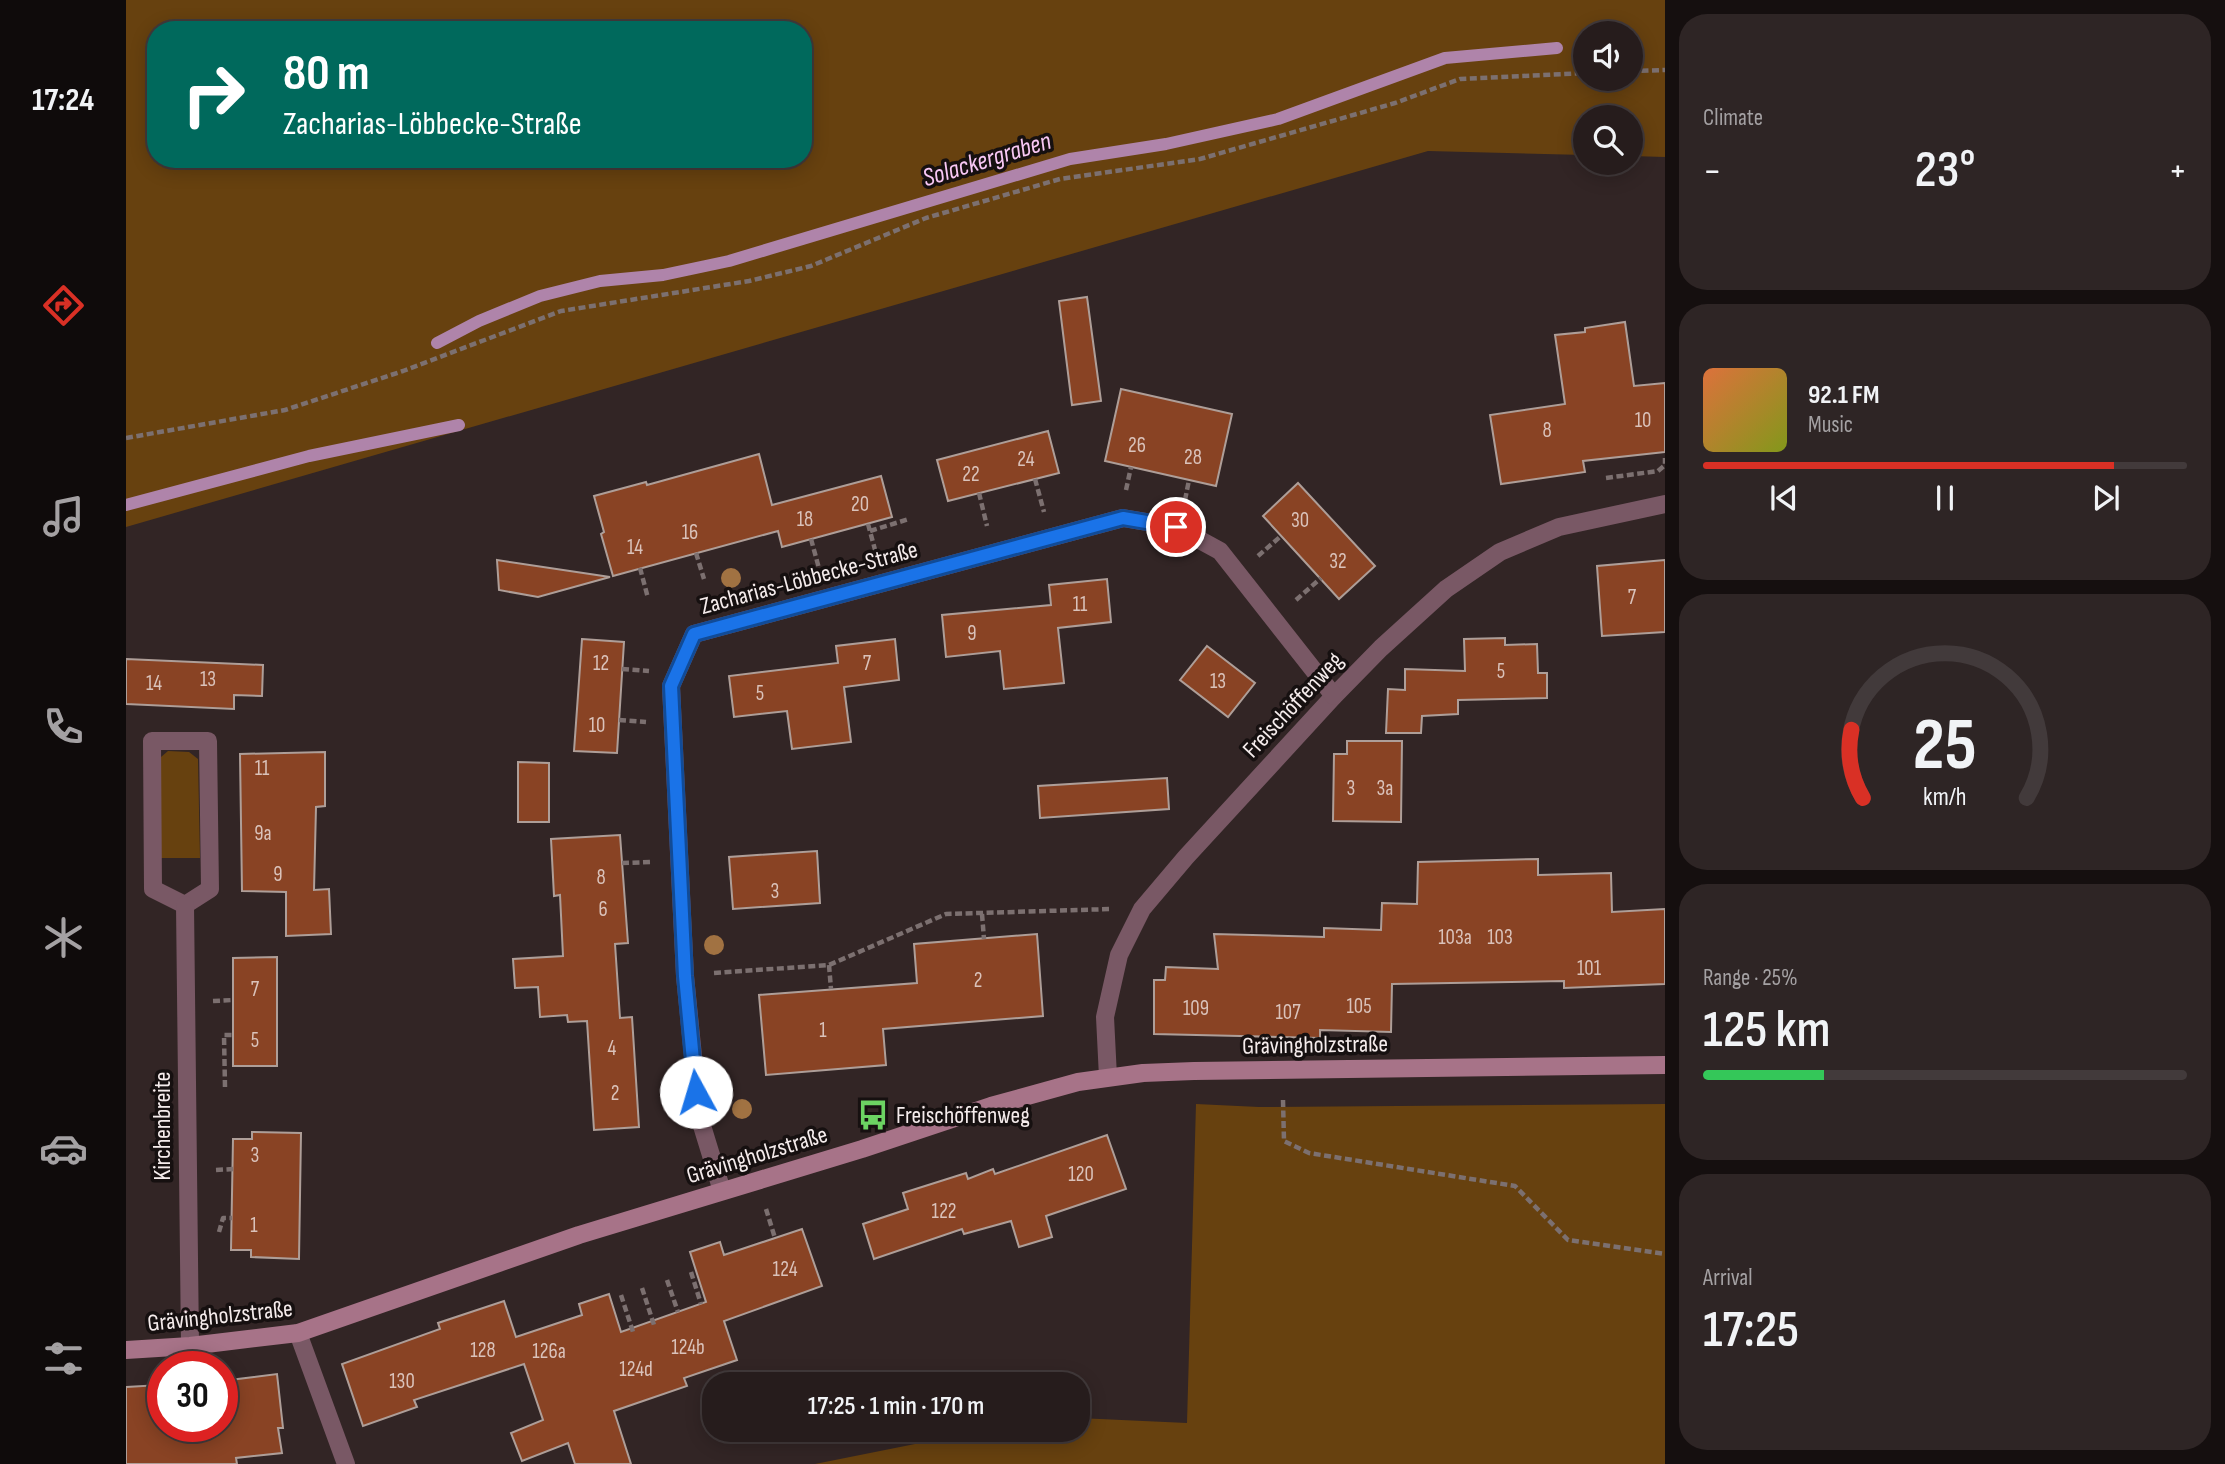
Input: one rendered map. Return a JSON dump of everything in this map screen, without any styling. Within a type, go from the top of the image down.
[{"type":"main road","name":"Grävingholzstraße","points":[[126,1350],[298,1334],[579,1235],[862,1149],[991,1106],[1078,1082],[1194,1070],[1665,1065]]},
{"type":"street","name":"Freischöffenweg","points":[[1108,1077],[1105,1017],[1119,955],[1142,909],[1334,696],[1381,648],[1446,589],[1500,552],[1559,527],[1665,504]]},
{"type":"street","name":"Zacharias-Löbbecke-Straße","points":[[722,1191],[699,1116],[685,976],[671,686],[694,634],[1123,518],[1176,527],[1220,551],[1334,696]]},
{"type":"street","points":[[152,741],[208,741],[210,889],[185,905],[153,889],[152,741]]},
{"type":"street","name":"Kirchenbreite","points":[[185,905],[190,1346]]},
{"type":"street","points":[[298,1334],[346,1464]]},
{"type":"path","points":[[1643,71],[1665,70]]},
{"type":"path","points":[[126,438],[285,410],[403,371],[561,311],[749,281],[811,266],[926,218],[1060,179],[1200,159],[1395,103],[1461,79],[1573,74]]},
{"type":"path","points":[[1606,478],[1658,471],[1664,465],[1665,458]]},
{"type":"path","points":[[1126,492],[1131,467]]},
{"type":"path","points":[[1035,479],[1046,522]]},
{"type":"path","points":[[979,493],[990,537]]},
{"type":"path","points":[[870,531],[909,519]]},
{"type":"path","points":[[868,524],[879,568]]},
{"type":"path","points":[[1249,564],[1281,536]]},
{"type":"path","points":[[811,539],[822,583]]},
{"type":"path","points":[[696,553],[704,579]]},
{"type":"path","points":[[640,568],[648,598]]},
{"type":"path","points":[[1287,608],[1321,578]]},
{"type":"path","points":[[622,669],[651,671]]},
{"type":"path","points":[[619,720],[654,722]]},
{"type":"path","points":[[622,863],[663,861]]},
{"type":"path","points":[[685,976],[830,965],[946,914],[1115,909]]},
{"type":"path","points":[[982,914],[984,939]]},
{"type":"path","points":[[830,965],[831,989]]},
{"type":"path","points":[[225,1087],[224,1035],[233,1035]]},
{"type":"path","points":[[1283,1100],[1284,1141],[1309,1153],[1516,1186],[1568,1240],[1665,1254]]},
{"type":"path","points":[[765,1205],[775,1238]]},
{"type":"path","points":[[691,1272],[701,1304]]},
{"type":"path","points":[[667,1280],[678,1312]]},
{"type":"path","points":[[642,1288],[655,1328]]},
{"type":"path","points":[[621,1295],[634,1335]]},
{"type":"shaded area","points":[[126,0],[1665,0],[1665,157],[1643,156],[1643,105],[1573,105],[1573,155],[1428,151],[126,527]]},
{"type":"shaded area","points":[[168,751],[189,752],[198,759],[200,858],[161,858],[161,757]]},
{"type":"shaded area","points":[[1196,1104],[1259,1107],[1665,1104],[1665,1464],[815,1464],[925,1442],[1090,1442],[1090,1419],[1187,1423]]},
{"type":"building","points":[[1087,297],[1101,401],[1072,405],[1059,301]]},
{"type":"building","points":[[1625,322],[1634,386],[1665,383],[1665,452],[1583,461],[1585,472],[1501,484],[1490,415],[1565,404],[1555,335],[1585,332],[1585,328]]},
{"type":"building","points":[[1121,389],[1232,414],[1216,486],[1105,461]]},
{"type":"building","points":[[1048,431],[1059,473],[948,501],[937,460]]},
{"type":"building","points":[[759,454],[772,505],[881,476],[892,517],[782,547],[778,531],[613,576],[594,496],[646,482],[647,485]]},
{"type":"building","points":[[1298,483],[1375,566],[1339,599],[1263,516]]},
{"type":"building","points":[[497,560],[610,577],[538,597],[499,590]]},
{"type":"building","points":[[1665,560],[1665,632],[1602,636],[1597,566]]},
{"type":"building","points":[[1107,579],[1111,622],[1058,628],[1064,683],[1004,689],[1000,651],[946,657],[942,615],[1051,605],[1049,585]]},
{"type":"building","points":[[1505,638],[1505,645],[1537,644],[1538,673],[1547,673],[1547,698],[1458,700],[1458,714],[1422,716],[1421,733],[1386,733],[1388,689],[1405,690],[1405,669],[1465,671],[1464,639]]},
{"type":"building","points":[[582,639],[624,642],[617,753],[574,751]]},
{"type":"building","points":[[895,639],[899,680],[844,687],[851,742],[792,749],[787,711],[734,717],[729,676],[838,663],[836,646]]},
{"type":"building","points":[[1207,646],[1255,683],[1228,717],[1180,680]]},
{"type":"building","points":[[126,659],[263,665],[262,696],[234,695],[234,709],[126,704]]},
{"type":"building","points":[[1347,741],[1402,741],[1401,822],[1333,821],[1334,754],[1347,754]]},
{"type":"building","points":[[325,752],[325,806],[316,807],[314,890],[329,889],[331,934],[286,936],[286,892],[242,891],[240,754]]},
{"type":"building","points":[[518,762],[549,763],[549,822],[518,822]]},
{"type":"building","points":[[1167,778],[1169,809],[1040,818],[1038,786]]},
{"type":"building","points":[[620,835],[628,943],[615,944],[620,1018],[632,1017],[639,1127],[594,1130],[587,1021],[568,1022],[567,1015],[540,1017],[538,987],[515,988],[513,959],[563,956],[560,895],[554,896],[551,839]]},
{"type":"building","points":[[817,851],[820,903],[733,909],[729,857]]},
{"type":"building","points":[[1538,859],[1538,875],[1611,873],[1612,912],[1665,909],[1665,984],[1564,988],[1564,981],[1392,984],[1391,1032],[1320,1030],[1320,1038],[1154,1034],[1154,980],[1165,980],[1166,967],[1218,969],[1214,934],[1324,937],[1324,928],[1381,930],[1382,903],[1417,904],[1418,862]]},
{"type":"building","points":[[1037,934],[1043,1016],[883,1029],[886,1065],[766,1075],[759,995],[917,983],[914,944]]},
{"type":"building","points":[[277,957],[277,1066],[233,1066],[233,958]]},
{"type":"building","points":[[252,1132],[301,1133],[299,1259],[251,1257],[251,1250],[231,1250],[233,1139],[252,1139]]},
{"type":"building","points":[[1107,1135],[1126,1189],[1046,1216],[1052,1237],[1019,1247],[1011,1221],[964,1234],[962,1229],[874,1259],[863,1224],[908,1209],[903,1193],[966,1173],[968,1179],[993,1169],[995,1174]]},
{"type":"building","points":[[802,1229],[822,1286],[724,1321],[737,1360],[684,1378],[687,1386],[614,1411],[631,1464],[575,1464],[568,1443],[522,1461],[511,1433],[543,1420],[524,1364],[414,1400],[417,1407],[363,1426],[342,1364],[440,1329],[438,1323],[504,1301],[516,1337],[582,1315],[579,1304],[609,1294],[621,1332],[706,1302],[690,1252],[720,1242],[724,1255]]},
{"type":"building","points":[[277,1374],[283,1428],[278,1428],[282,1453],[236,1458],[237,1464],[126,1464],[126,1387],[147,1386],[147,1442],[238,1442],[238,1379]]},
{"type":"waterway","name":"Solackergraben","points":[[437,343],[479,321],[540,296],[600,281],[663,275],[729,261],[1070,159],[1166,144],[1278,119],[1445,58],[1557,48]]},
{"type":"waterway","points":[[126,505],[309,456],[459,425]]},
{"type":"place","name":"Freischöffenweg","points":[[873,1115]]},
{"type":"route","points":[[696,1092],[685,976],[671,686],[694,634],[1123,518],[1176,527]]}]
